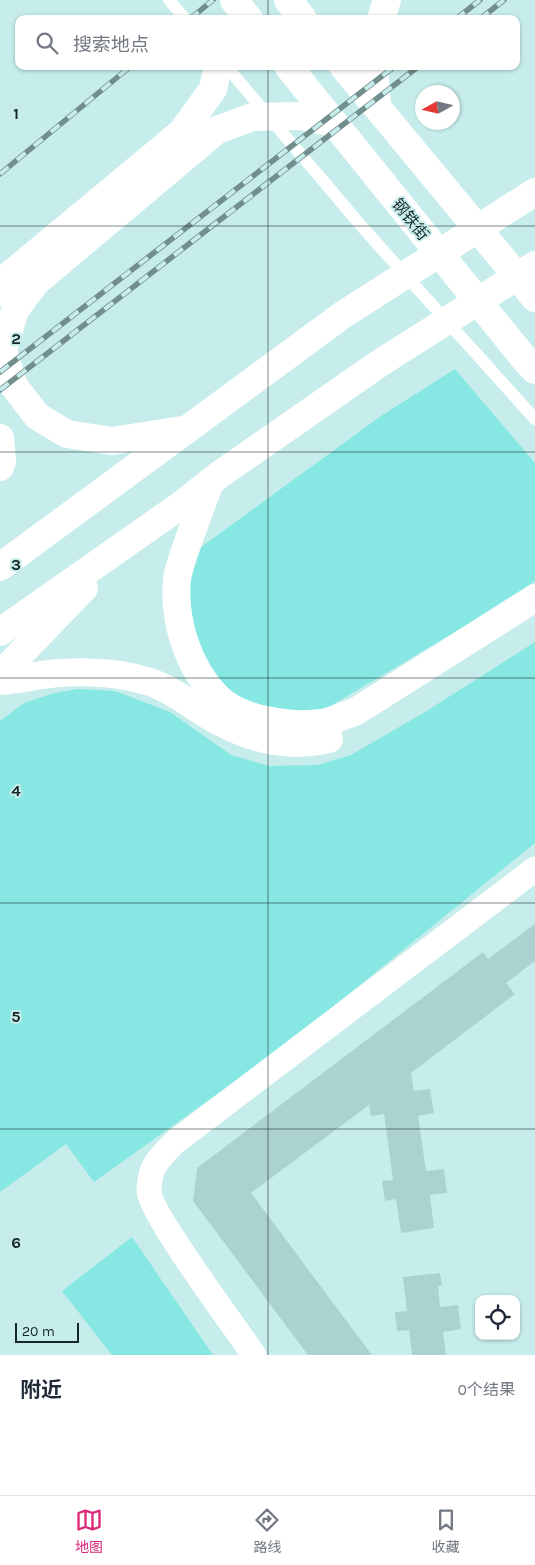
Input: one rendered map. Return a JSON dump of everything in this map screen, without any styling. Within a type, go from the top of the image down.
[{"type":"highway","points":[[224,0],[224,15]]},
{"type":"highway","points":[[234,0],[247,15]]},
{"type":"highway","points":[[288,0],[300,15]]},
{"type":"highway","points":[[382,15],[386,0]]},
{"type":"highway","points":[[0,292],[10,275],[182,132],[213,89],[217,70]]},
{"type":"highway","name":"钢铁街","points":[[291,70],[520,354],[535,370]]},
{"type":"highway","points":[[346,70],[535,298]]},
{"type":"highway","points":[[374,70],[377,107]]},
{"type":"highway","points":[[188,429],[112,441],[67,434],[37,416],[14,386],[3,350],[16,310],[36,282],[217,130],[253,117],[268,116],[300,116],[334,123]]},
{"type":"highway","points":[[0,567],[344,314],[535,192]]},
{"type":"highway","points":[[0,632],[380,363],[535,265]]},
{"type":"highway","points":[[0,438],[2,461],[0,467]]},
{"type":"highway","points":[[210,482],[185,549],[178,577],[177,602],[181,632],[195,668],[218,698],[244,713],[266,720],[297,725],[325,722],[354,712],[535,598]]},
{"type":"highway","points":[[0,544],[98,495]]},
{"type":"highway","points":[[0,675],[132,540]]},
{"type":"highway","points":[[0,681],[20,680],[60,673],[114,674],[151,682],[183,698],[232,729],[266,740],[292,744],[314,742],[338,737],[365,724],[535,620]]},
{"type":"street","points":[[254,1355],[162,1222],[149,1193],[152,1166],[175,1142],[535,868]]},
{"type":"lane","points":[[169,0],[182,15]]},
{"type":"lane","points":[[229,70],[363,228],[535,419]]},
{"type":"shaded area","points":[[455,369],[535,463],[535,581],[499,606],[322,711],[304,714],[251,704],[221,684],[196,649],[186,590],[197,550],[381,416]]},
{"type":"shaded area","points":[[535,642],[535,843],[287,1044],[94,1182],[66,1144],[0,1192],[0,721],[24,703],[51,694],[77,689],[115,691],[170,712],[231,755],[269,766],[318,765],[351,755],[425,712]]},
{"type":"shaded area","points":[[132,1237],[213,1355],[112,1355],[62,1291]]},
{"type":"building","points":[[535,924],[535,961],[506,983],[515,994],[411,1073],[414,1091],[430,1089],[434,1113],[418,1116],[426,1171],[444,1169],[447,1193],[430,1195],[434,1228],[401,1233],[396,1199],[385,1201],[382,1181],[393,1180],[384,1114],[371,1116],[369,1105],[251,1193],[372,1355],[308,1355],[193,1201],[197,1168],[483,952],[488,959]]},
{"type":"building","points":[[440,1273],[442,1285],[438,1286],[440,1307],[458,1305],[461,1329],[443,1332],[446,1355],[412,1355],[409,1330],[397,1331],[395,1312],[407,1311],[403,1277]]},
{"type":"railway","points":[[195,15],[213,0]]},
{"type":"railway","points":[[461,15],[480,0]]},
{"type":"railway","points":[[485,15],[504,0]]},
{"type":"railway","points":[[0,174],[126,70]]},
{"type":"railway","points":[[0,372],[390,70]]},
{"type":"railway","points":[[0,390],[414,70]]}]
